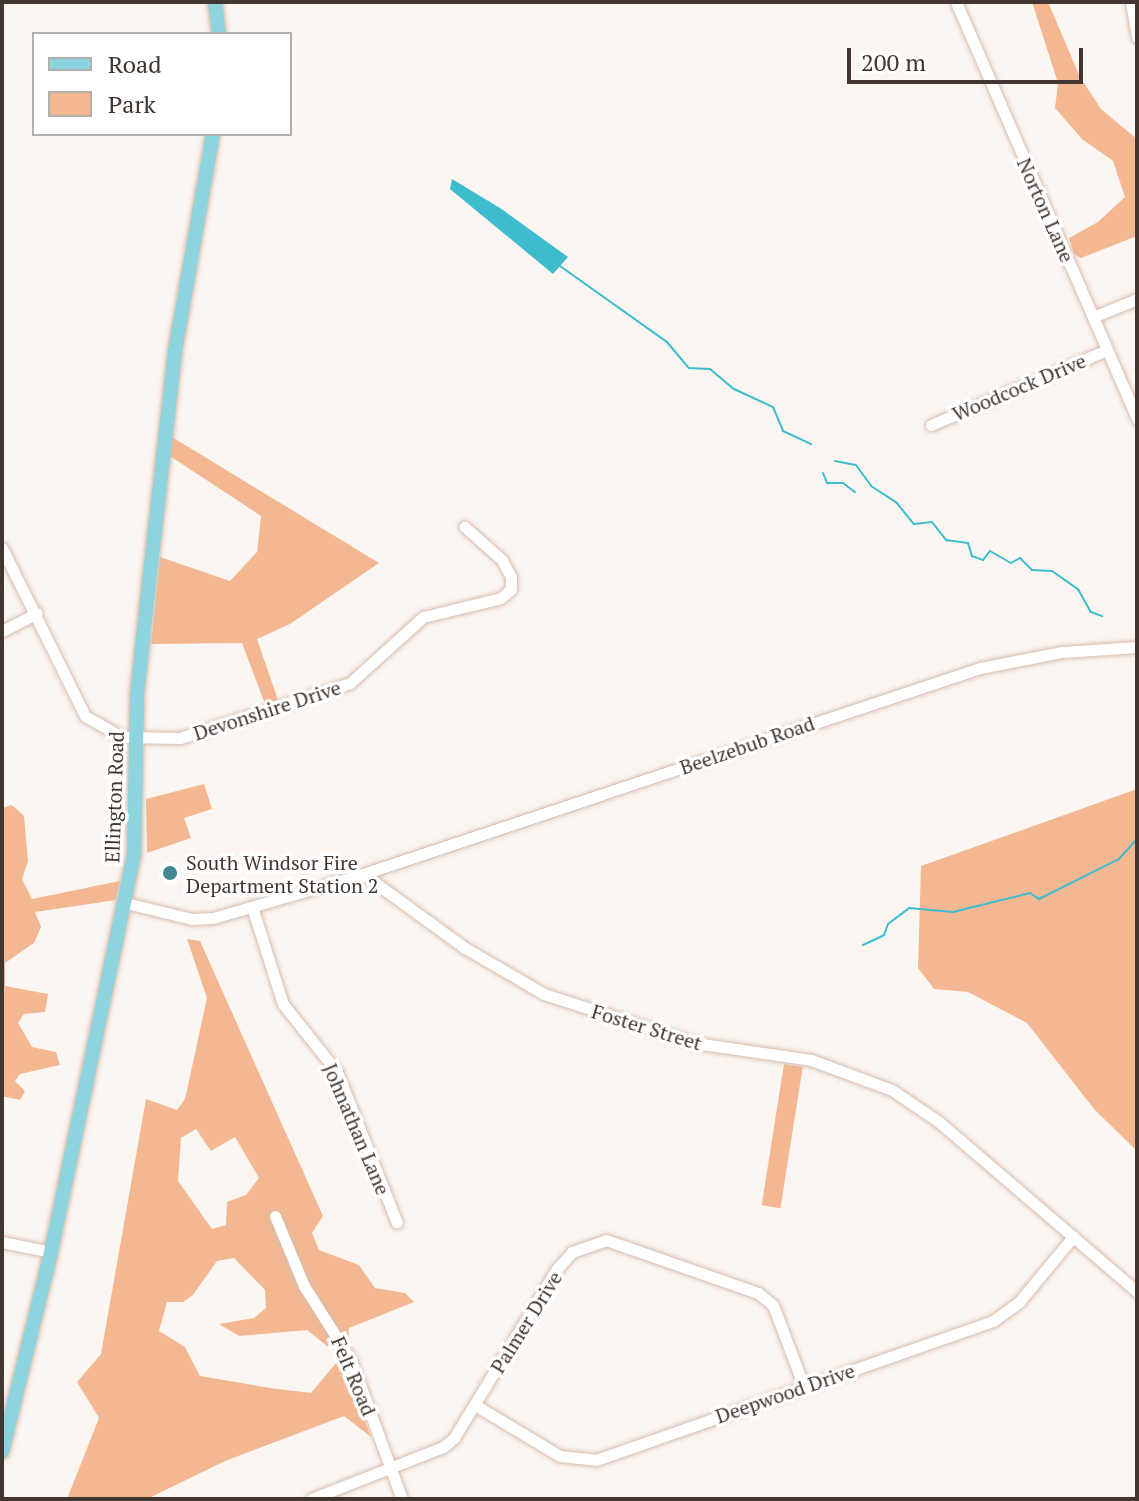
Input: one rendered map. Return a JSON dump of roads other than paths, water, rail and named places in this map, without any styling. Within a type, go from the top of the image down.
[{"type":"main road","points":[[215,2],[219,32]]},
{"type":"main road","name":"Ellington Road","points":[[2,1452],[51,1252],[134,855],[136,738],[175,351],[213,136]]},
{"type":"street","name":"Norton Lane","points":[[956,2],[1137,419]]},
{"type":"street","points":[[1131,2],[1137,37]]},
{"type":"street","points":[[1093,317],[1137,299]]},
{"type":"street","name":"Woodcock Drive","points":[[931,425],[1107,350]]},
{"type":"street","name":"Devonshire Drive","points":[[136,738],[207,732],[323,694],[350,683],[423,617],[501,598],[511,589],[502,560],[465,527]]},
{"type":"street","points":[[2,548],[37,613],[85,716],[106,732],[136,738]]},
{"type":"street","points":[[2,631],[37,613]]},
{"type":"street","name":"Beelzebub Road","points":[[363,874],[980,668],[1062,652],[1137,647]]},
{"type":"street","points":[[126,903],[192,919],[253,910],[363,874]]},
{"type":"street","name":"Foster Street","points":[[363,874],[427,923],[544,994],[695,1043],[811,1060],[892,1090],[939,1122],[1137,1292]]},
{"type":"street","name":"Johnathan Lane","points":[[253,910],[283,1004],[337,1072],[397,1223]]},
{"type":"street","name":"Felt Road","points":[[275,1216],[304,1286],[347,1352],[402,1499]]},
{"type":"street","name":"Deepwood Drive","points":[[475,1405],[560,1456],[596,1460],[993,1321],[1019,1302],[1073,1237]]},
{"type":"street","name":"Palmer Drive","points":[[311,1499],[443,1447],[475,1405],[556,1270],[572,1252],[606,1240],[758,1293],[773,1305],[804,1387]]},
{"type":"street","points":[[2,1242],[51,1252]]},
{"type":"water","points":[[452,179],[500,208],[568,257],[553,274],[450,189]]},
{"type":"waterway","points":[[560,266],[667,342],[689,368],[710,369],[734,389],[773,407],[783,431],[811,444]]},
{"type":"waterway","points":[[835,461],[856,465],[871,486],[896,502],[914,524],[932,522],[946,540],[968,543],[972,556],[983,560],[990,551],[1011,563],[1020,558],[1032,570],[1052,571],[1078,589],[1091,612],[1102,616]]},
{"type":"waterway","points":[[823,473],[827,483],[843,483],[855,492]]},
{"type":"waterway","points":[[863,945],[884,935],[888,924],[909,908],[953,912],[1030,893],[1039,899],[1119,859],[1137,839]]},
{"type":"place","name":"South Windsor Fire Department Station 2","points":[[170,873]]}]
